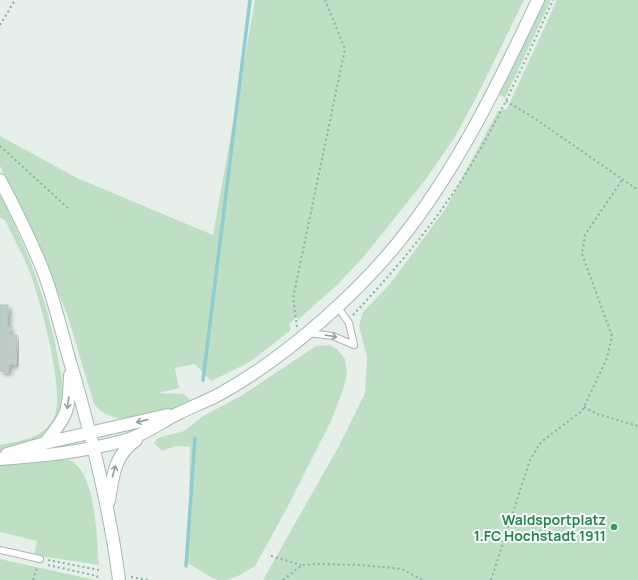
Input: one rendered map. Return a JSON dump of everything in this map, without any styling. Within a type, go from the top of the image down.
[{"type":"street","points":[[108,510],[113,475],[120,456],[125,449],[149,431],[180,412],[219,395],[239,383],[302,336],[361,284],[398,243],[430,199],[480,116],[538,0]]},
{"type":"street","points":[[0,180],[20,217],[44,274],[63,334],[94,447],[108,510],[118,580]]},
{"type":"street","points":[[45,442],[60,425],[69,405],[70,364]]},
{"type":"street","points":[[0,456],[45,442],[180,412]]},
{"type":"street","points":[[0,459],[54,456],[127,440],[149,431]]},
{"type":"lane","points":[[302,336],[333,336],[354,345],[349,324],[337,306]]},
{"type":"lane","points":[[0,550],[39,561]]},
{"type":"path","points":[[0,25],[15,0]]},
{"type":"path","points":[[302,336],[292,298],[345,49],[325,0]]},
{"type":"path","points":[[506,102],[534,118],[638,190]]},
{"type":"path","points":[[0,146],[70,210]]},
{"type":"path","points":[[491,580],[530,460],[540,442],[582,411],[607,358],[612,336],[582,254],[585,235],[622,180]]},
{"type":"path","points":[[584,407],[597,414],[638,426]]},
{"type":"path","points":[[271,556],[302,565],[361,565],[402,569],[422,580]]},
{"type":"path","points":[[39,561],[99,570]]},
{"type":"path","points":[[33,580],[39,561]]},
{"type":"path","points":[[39,561],[97,576],[98,580]]},
{"type":"path","points":[[283,580],[302,565]]},
{"type":"path","points":[[131,577],[148,580]]},
{"type":"green space","points":[[255,0],[524,0],[455,137],[426,179],[366,254],[338,284],[299,319],[296,317],[289,324],[291,330],[248,363],[211,381],[195,364],[175,368],[179,388],[158,393],[184,394],[191,401],[168,411],[141,418],[115,418],[103,413],[94,404],[68,317],[49,270],[0,166],[0,136],[77,178],[213,235]]},
{"type":"green space","points":[[542,0],[551,0],[505,98],[497,93]]},
{"type":"green space","points":[[557,0],[638,0],[638,580],[263,580],[339,446],[365,393],[367,357],[359,326],[363,312],[390,284],[446,208],[498,111],[507,109]]},
{"type":"green space","points":[[0,195],[33,268],[49,317],[55,342],[64,396],[63,407],[45,437],[0,452],[0,445],[30,438],[43,431],[48,426],[53,420],[56,408],[57,391],[51,350],[36,291],[29,271],[5,220],[0,218]]},
{"type":"green space","points":[[329,345],[337,349],[345,359],[347,374],[343,390],[331,421],[287,508],[255,566],[228,580],[218,580],[212,578],[188,563],[190,447],[176,446],[162,451],[154,443],[158,438],[184,431],[203,416],[241,396],[316,346]]},
{"type":"green space","points":[[58,459],[73,462],[81,470],[87,481],[94,509],[99,565],[34,555],[37,541],[0,532],[0,464]]},
{"type":"green space","points":[[0,559],[95,580],[0,580]]},
{"type":"building","points":[[0,305],[8,305],[7,327],[10,327],[9,335],[17,335],[16,364],[9,364],[8,372],[0,371]]},
{"type":"waterway","points":[[203,380],[250,0]]},
{"type":"waterway","points":[[186,566],[195,438]]},
{"type":"place","name":"Waldsportplatz 1.FC Hochstadt 1911","points":[[614,527]]}]
